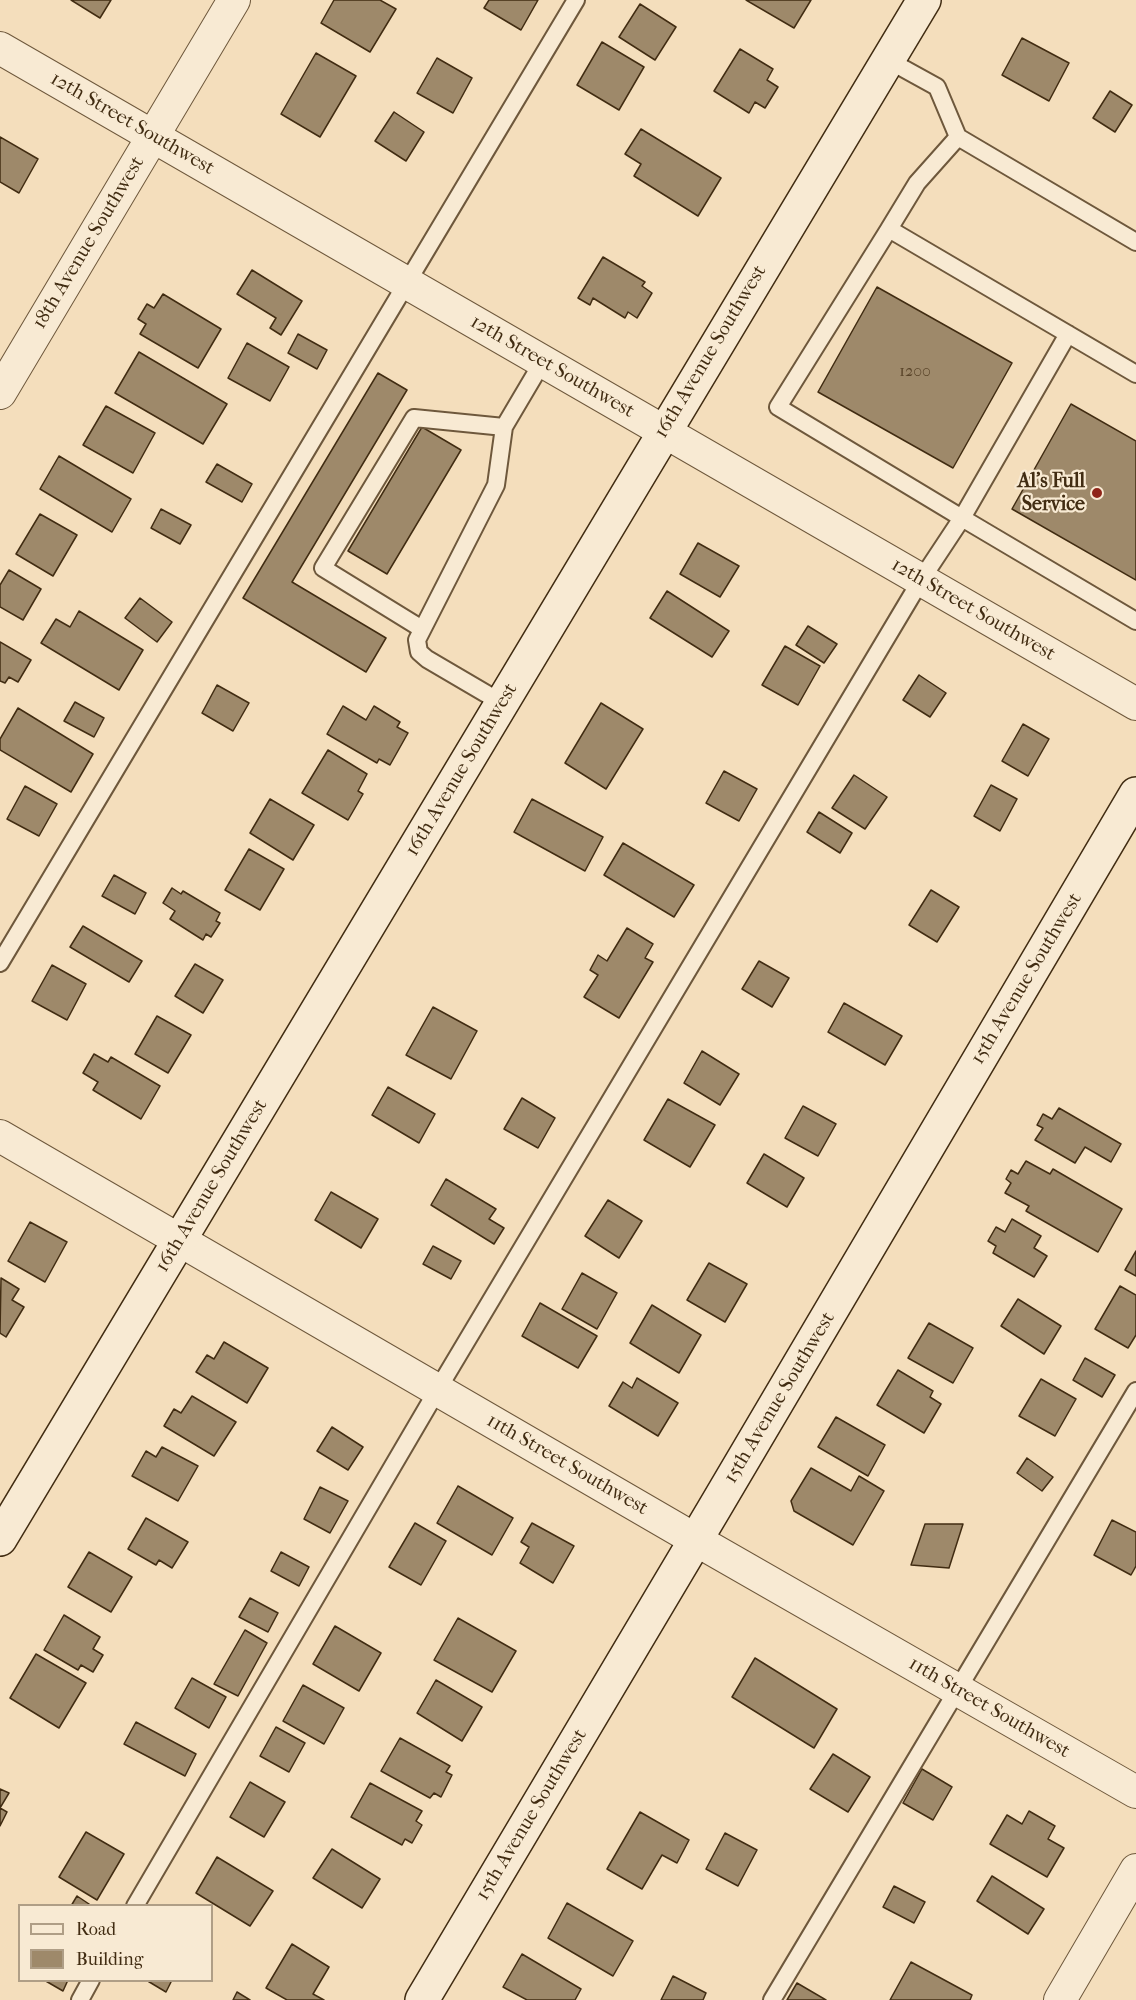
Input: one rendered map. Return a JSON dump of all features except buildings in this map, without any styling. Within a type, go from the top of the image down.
[{"type":"main road","name":"16th Avenue Southwest","points":[[0,1539],[663,431],[924,0]]},
{"type":"main road","name":"15th Avenue Southwest","points":[[422,2000],[1136,794]]},
{"type":"street","name":"18th Avenue Southwest","points":[[0,393],[234,0]]},
{"type":"street","name":"12th Street Southwest","points":[[0,48],[1136,704]]},
{"type":"street","name":"11th Street Southwest","points":[[0,1136],[696,1540],[1136,1792]]},
{"type":"street","points":[[1060,2000],[1136,1870]]},
{"type":"lane","points":[[0,963],[576,0]]},
{"type":"lane","points":[[888,60],[937,87],[958,137],[1136,242]]},
{"type":"lane","points":[[958,137],[917,183],[778,407],[1136,621]]},
{"type":"lane","points":[[889,229],[1136,374]]},
{"type":"lane","points":[[136,1904],[438,1389],[921,580],[962,518],[1068,334]]},
{"type":"lane","points":[[502,703],[427,659],[419,652],[417,639],[496,485],[504,427],[543,362]]},
{"type":"lane","points":[[422,629],[323,568],[414,418],[504,427]]},
{"type":"lane","points":[[772,2000],[1136,1391]]},
{"type":"lane","points":[[80,2000],[91,1982]]},
{"type":"place","name":"Al's Full Service","points":[[1097,493]]}]
